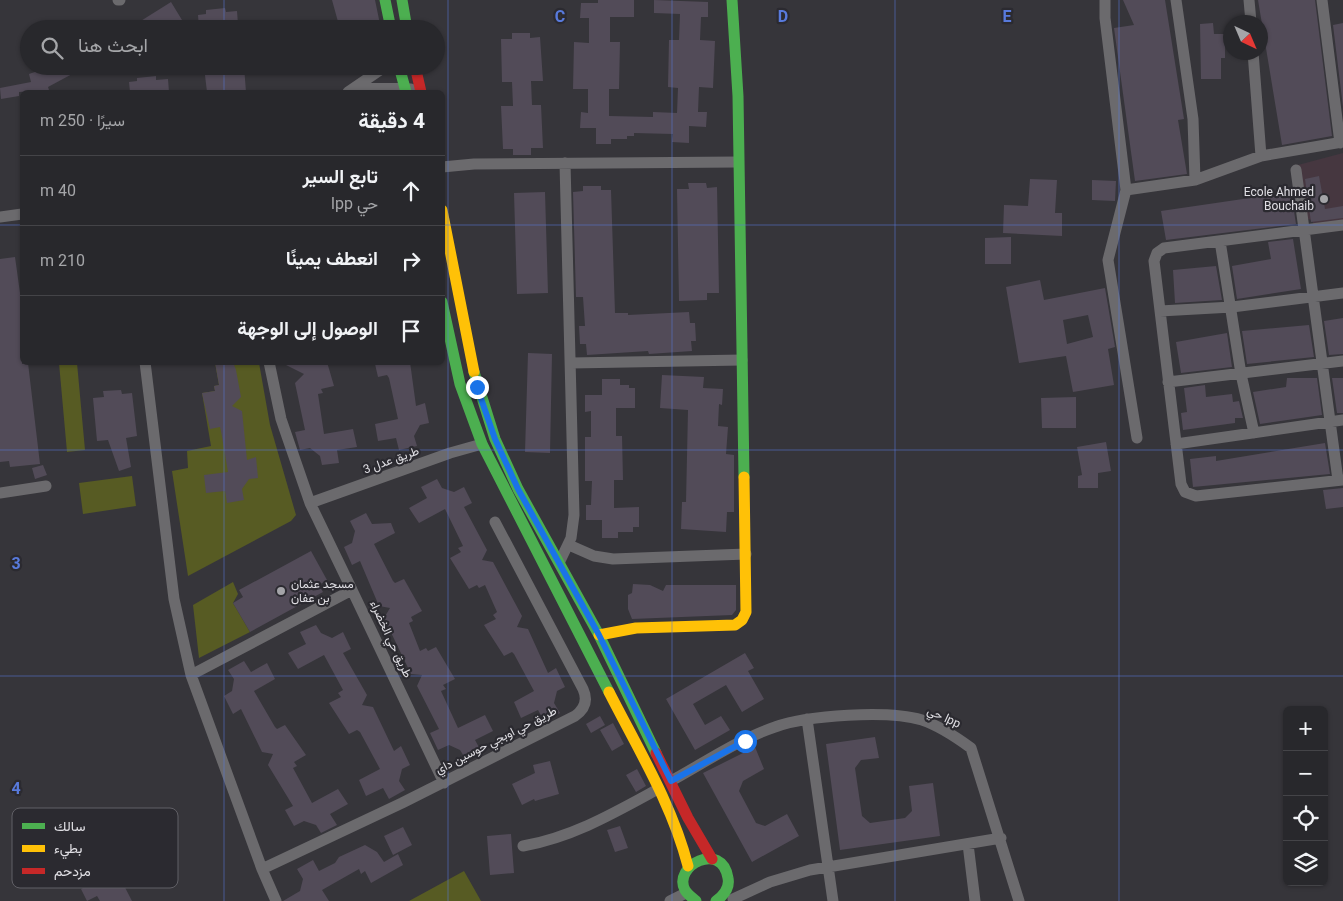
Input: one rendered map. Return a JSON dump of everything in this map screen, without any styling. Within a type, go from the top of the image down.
[{"type":"main road","points":[[385,0],[389,20]]},
{"type":"main road","points":[[402,0],[405,20]]},
{"type":"main road","points":[[599,635],[626,629],[735,626],[739,624],[746,612],[738,96],[732,0]]},
{"type":"main road","points":[[402,75],[406,90]]},
{"type":"main road","points":[[417,75],[420,90]]},
{"type":"main road","points":[[445,226],[470,361],[485,413],[518,489],[560,561],[599,635],[695,832],[712,859],[724,867],[731,896],[716,901]]},
{"type":"main road","points":[[445,316],[460,384],[482,444],[674,820],[688,866]]},
{"type":"main road","points":[[696,901],[686,893],[683,879],[688,866],[699,859],[712,859]]},
{"type":"street","points":[[1105,0],[1105,18],[1126,190],[1108,260],[1137,438]]},
{"type":"street","points":[[1176,0],[1193,119],[1194,180]]},
{"type":"street","points":[[1249,0],[1250,15]]},
{"type":"street","points":[[1126,190],[1194,180],[1261,156],[1341,143],[1322,0]]},
{"type":"street","points":[[1254,60],[1261,156]]},
{"type":"street","points":[[353,90],[374,75]]},
{"type":"street","points":[[445,167],[565,163],[738,162]]},
{"type":"street","points":[[560,561],[569,545],[574,515],[565,163]]},
{"type":"street","points":[[1296,170],[1303,230],[1312,297],[1340,480],[1192,496],[1185,492],[1181,484],[1168,382],[1154,261],[1157,253],[1164,248],[1220,241],[1303,230],[1343,225]]},
{"type":"street","points":[[0,217],[20,214]]},
{"type":"street","points":[[1220,241],[1232,307],[1241,374],[1254,433]]},
{"type":"street","points":[[1160,311],[1232,307],[1343,293]]},
{"type":"street","points":[[571,364],[742,360]]},
{"type":"street","points":[[1168,382],[1343,361]]},
{"type":"street","points":[[145,365],[174,599],[191,674],[262,870],[276,901]]},
{"type":"street","points":[[191,674],[352,590],[310,503],[281,419],[271,365]]},
{"type":"street","points":[[1176,444],[1343,420]]},
{"type":"street","name":"طريق عدل 3","points":[[310,503],[450,453],[482,444]]},
{"type":"street","points":[[0,493],[46,486]]},
{"type":"street","name":"طريق حي اوبجي حوسين داي","points":[[262,870],[444,783],[575,716],[585,704],[584,688],[495,522]]},
{"type":"street","points":[[569,545],[594,556],[613,559],[746,554]]},
{"type":"street","name":"طريق حي الخضراء","points":[[352,590],[444,783]]},
{"type":"street","name":"حي lpp","points":[[671,781],[760,733],[791,722],[807,719],[888,715],[921,720],[951,733],[971,748],[1001,838],[1019,901]]},
{"type":"street","points":[[807,719],[833,901]]},
{"type":"street","points":[[523,846],[556,839],[582,829],[658,789]]},
{"type":"street","points":[[731,896],[783,878],[828,868],[1001,838]]},
{"type":"street","points":[[968,844],[975,901]]},
{"type":"street","points":[[670,901],[686,893]]},
{"type":"shaded area","name":"Ecole Ahmed Bouchaib","points":[[1343,153],[1343,227],[1313,232],[1313,220],[1307,219],[1298,165]]},
{"type":"green space","points":[[59,365],[77,365],[85,450],[67,452]]},
{"type":"green space","points":[[215,365],[259,365],[270,425],[296,515],[291,521],[188,576],[172,471],[188,468],[187,451],[211,446],[202,393],[215,391],[214,386],[219,385]]},
{"type":"green space","points":[[132,476],[136,506],[83,514],[79,483]]},
{"type":"green space","points":[[233,582],[238,594],[233,603],[250,632],[199,658],[193,605]]},
{"type":"green space","points":[[464,871],[481,901],[409,901]]},
{"type":"building","points":[[332,0],[375,0],[379,20],[338,20]]},
{"type":"building","points":[[598,0],[634,0],[634,17],[610,17],[610,42],[620,42],[619,89],[609,89],[609,116],[653,117],[653,112],[677,113],[678,88],[668,87],[669,40],[679,40],[680,14],[654,13],[654,0],[708,2],[708,17],[701,17],[700,40],[715,41],[713,88],[699,87],[698,112],[707,112],[706,127],[689,126],[689,143],[672,142],[673,134],[634,133],[634,136],[627,136],[627,139],[611,139],[611,144],[596,144],[596,128],[580,128],[581,112],[588,113],[588,89],[573,89],[574,42],[589,43],[589,18],[580,18],[581,3],[598,3]]},
{"type":"building","points":[[1123,0],[1165,0],[1184,119],[1178,120],[1187,174],[1135,181],[1114,28],[1134,25]]},
{"type":"building","points":[[1258,0],[1315,0],[1332,136],[1282,145],[1268,60],[1268,15],[1260,15]]},
{"type":"building","points":[[171,2],[182,20],[142,20]]},
{"type":"building","points":[[225,8],[226,12],[237,11],[238,20],[198,20],[198,15],[206,14],[206,10]]},
{"type":"building","points":[[1213,23],[1214,34],[1223,34],[1221,79],[1201,79],[1200,24]]},
{"type":"building","points":[[1343,23],[1343,107],[1333,25]]},
{"type":"building","points":[[512,33],[530,33],[530,38],[540,37],[543,81],[531,81],[532,105],[541,105],[543,148],[531,148],[531,155],[513,155],[513,149],[503,149],[501,106],[513,106],[512,82],[502,82],[501,39],[512,39]]},
{"type":"building","points":[[29,75],[70,75],[48,87],[49,90],[20,90],[19,96],[1,99],[0,88],[31,82]]},
{"type":"building","points":[[205,75],[245,75],[246,90],[207,90]]},
{"type":"building","points":[[156,76],[156,80],[168,79],[169,90],[130,90],[129,82],[137,81],[137,78]]},
{"type":"building","points":[[1319,176],[1325,209],[1343,206],[1343,218],[1311,222],[1305,179]]},
{"type":"building","points":[[1030,179],[1057,180],[1055,213],[1062,213],[1062,236],[1003,233],[1004,205],[1028,206]]},
{"type":"building","points":[[1092,180],[1116,181],[1115,201],[1092,200]]},
{"type":"building","points":[[688,183],[706,183],[707,188],[717,187],[719,293],[707,293],[707,300],[679,301],[677,189],[689,189]]},
{"type":"building","points":[[583,186],[601,186],[601,190],[611,190],[615,313],[628,313],[628,315],[689,312],[690,323],[695,323],[696,341],[691,341],[692,351],[649,354],[648,351],[587,355],[586,344],[580,344],[579,326],[585,326],[583,297],[576,297],[573,192],[583,191]]},
{"type":"building","points":[[545,192],[548,293],[517,294],[514,193]]},
{"type":"building","points":[[1291,192],[1296,224],[1166,240],[1161,211]]},
{"type":"building","points":[[1011,237],[1011,264],[985,264],[985,238]]},
{"type":"building","points":[[1293,239],[1301,289],[1237,299],[1232,266],[1271,259],[1268,242]]},
{"type":"building","points":[[15,257],[20,293],[20,365],[28,365],[40,464],[10,467],[9,461],[0,462],[0,259]]},
{"type":"building","points":[[1216,266],[1222,300],[1175,303],[1173,270]]},
{"type":"building","points":[[1040,280],[1044,300],[1105,288],[1115,347],[1108,349],[1114,385],[1073,392],[1066,356],[1019,363],[1006,287]],"holes":[[[1088,315],[1093,337],[1067,344],[1063,320]]]},
{"type":"building","points":[[1343,318],[1343,354],[1329,355],[1324,321]]},
{"type":"building","points":[[1309,325],[1314,357],[1247,364],[1242,331]]},
{"type":"building","points":[[1227,333],[1232,367],[1181,373],[1176,342]]},
{"type":"building","points":[[528,353],[552,354],[550,453],[525,452]]},
{"type":"building","points":[[216,365],[234,365],[241,397],[232,406],[242,411],[247,460],[256,457],[258,478],[249,479],[242,489],[244,500],[227,503],[225,491],[206,493],[204,475],[228,472],[220,427],[210,429],[202,393],[215,391],[214,386],[219,385]]},
{"type":"building","points":[[286,365],[328,365],[334,386],[321,389],[323,393],[318,394],[324,434],[353,429],[357,447],[337,450],[339,463],[322,465],[320,456],[310,448],[300,450],[295,432],[305,430],[295,383],[304,374]]},
{"type":"building","points":[[375,365],[410,365],[416,406],[425,403],[429,423],[420,425],[414,436],[417,446],[399,450],[396,438],[378,441],[375,424],[398,419],[389,378],[387,375],[378,377]]},
{"type":"building","points":[[662,375],[704,377],[703,388],[723,389],[722,405],[719,404],[718,426],[728,427],[726,454],[734,455],[734,512],[727,512],[726,532],[681,529],[682,502],[686,502],[688,410],[660,408]]},
{"type":"building","points":[[1287,378],[1317,378],[1322,415],[1260,424],[1253,392],[1286,387]]},
{"type":"building","points":[[1332,378],[1343,378],[1343,413],[1337,413]]},
{"type":"building","points":[[602,379],[620,379],[620,385],[629,385],[629,388],[635,388],[635,408],[616,408],[616,436],[622,436],[623,480],[614,480],[614,508],[639,507],[639,527],[633,527],[633,532],[618,532],[618,538],[602,538],[602,520],[586,520],[586,505],[591,505],[592,481],[585,481],[585,437],[591,437],[591,411],[585,412],[585,395],[602,395]]},
{"type":"building","points":[[1205,385],[1206,397],[1232,394],[1233,402],[1239,401],[1243,418],[1235,418],[1235,423],[1183,430],[1181,413],[1187,412],[1184,388]]},
{"type":"building","points":[[121,390],[122,394],[132,393],[137,436],[126,438],[131,467],[119,471],[108,440],[97,441],[93,398],[104,397],[103,391]]},
{"type":"building","points":[[1076,397],[1076,428],[1042,428],[1041,398]]},
{"type":"building","points":[[1106,442],[1111,471],[1098,473],[1098,488],[1078,488],[1078,476],[1082,475],[1077,447]]},
{"type":"building","points":[[1325,443],[1330,474],[1193,487],[1190,459],[1216,456],[1216,461]]},
{"type":"building","points":[[43,465],[47,475],[35,479],[32,468]]},
{"type":"building","points":[[437,479],[442,488],[454,492],[464,487],[472,503],[464,507],[487,550],[482,560],[493,562],[522,616],[517,627],[528,629],[548,673],[556,668],[565,687],[557,691],[554,703],[560,713],[544,721],[538,710],[521,718],[514,702],[534,691],[514,654],[512,652],[504,656],[484,625],[496,619],[493,615],[497,612],[485,585],[479,588],[477,585],[469,589],[450,558],[461,552],[458,548],[463,546],[445,509],[419,523],[409,508],[427,498],[421,487]]},
{"type":"building","points":[[1343,488],[1343,507],[1326,509],[1323,490]]},
{"type":"building","points":[[366,513],[372,524],[391,523],[395,533],[374,544],[393,581],[395,583],[404,579],[422,611],[411,617],[413,621],[409,623],[420,651],[426,648],[428,651],[436,647],[455,679],[443,685],[446,689],[441,691],[458,728],[485,715],[493,731],[475,740],[481,751],[465,758],[460,750],[449,745],[438,750],[430,733],[439,729],[417,686],[422,675],[411,674],[384,618],[390,608],[379,606],[360,561],[352,565],[344,547],[352,543],[355,531],[350,521]]},
{"type":"building","name":"مسجد عثمان بن عفان","points":[[311,551],[327,580],[319,585],[323,592],[250,632],[233,603],[243,597],[239,590]]},
{"type":"building","points":[[633,584],[650,585],[663,591],[666,585],[736,585],[736,610],[732,615],[632,619],[628,609],[628,595],[632,593]]},
{"type":"building","points":[[316,625],[321,633],[332,638],[343,632],[351,649],[343,653],[367,695],[362,705],[373,707],[394,751],[401,746],[410,765],[402,769],[399,781],[405,790],[389,799],[383,788],[366,796],[359,780],[380,769],[360,732],[357,730],[349,734],[329,703],[341,697],[338,693],[343,690],[324,655],[298,669],[288,653],[306,644],[300,632]]},
{"type":"building","points":[[745,653],[754,668],[748,671],[764,699],[742,712],[726,685],[693,704],[705,725],[721,716],[730,730],[695,750],[666,699]]},
{"type":"building","points":[[244,661],[251,672],[267,663],[275,679],[254,691],[275,727],[277,729],[285,725],[306,755],[294,762],[297,766],[293,768],[312,803],[338,789],[348,804],[330,814],[337,825],[321,833],[316,825],[304,821],[294,826],[285,810],[293,806],[268,765],[273,754],[262,752],[241,709],[233,714],[224,696],[232,691],[234,679],[228,670]]},
{"type":"building","points":[[600,716],[605,725],[591,733],[586,724]]},
{"type":"building","points":[[613,723],[624,744],[612,751],[600,730]]},
{"type":"building","points":[[875,737],[879,758],[861,760],[855,768],[862,816],[870,823],[905,818],[912,811],[909,786],[933,783],[940,836],[840,850],[826,744]]},
{"type":"building","points":[[755,747],[764,769],[743,781],[739,791],[756,823],[765,826],[787,814],[799,836],[752,862],[703,773]]},
{"type":"building","points":[[550,761],[559,794],[535,801],[534,799],[522,805],[512,784],[535,773],[533,765]]},
{"type":"building","points":[[637,769],[646,786],[636,792],[626,775]]},
{"type":"building","points":[[620,826],[628,848],[615,852],[607,830]]},
{"type":"building","points":[[403,827],[412,845],[393,855],[384,836]]},
{"type":"building","points":[[511,834],[514,873],[490,875],[487,836]]},
{"type":"building","points":[[365,845],[377,852],[384,862],[398,854],[403,865],[371,883],[365,871],[361,874],[359,869],[322,890],[329,901],[283,901],[300,891],[303,879],[297,869],[313,860],[319,871],[335,863],[339,857]]},
{"type":"building","points":[[125,888],[132,901],[100,901],[97,896],[87,901],[81,889]]},
{"type":"traffic: fast","points":[[385,0],[389,20]]},
{"type":"traffic: fast","points":[[402,0],[405,20]]},
{"type":"traffic: fast","points":[[732,0],[738,96],[744,477]]},
{"type":"traffic: fast","points":[[401,75],[405,90]]},
{"type":"traffic: fast","points":[[445,316],[460,384],[482,444],[609,692]]},
{"type":"traffic: fast","points":[[474,372],[495,439],[518,489],[599,635],[656,753]]},
{"type":"traffic: fast","points":[[696,901],[685,890],[683,881],[685,873],[699,861],[708,859],[717,860],[724,867],[728,878],[728,885],[725,891],[716,901]]},
{"type":"traffic: slow","points":[[445,225],[474,372]]},
{"type":"traffic: slow","points":[[599,635],[636,628],[735,625],[742,620],[746,612],[744,477]]},
{"type":"traffic: slow","points":[[609,692],[664,799],[688,866]]},
{"type":"traffic: jam","points":[[417,75],[421,90]]},
{"type":"traffic: jam","points":[[656,753],[688,818],[712,859]]},
{"type":"place","name":"Ecole Ahmed Bouchaib","points":[[1324,199]]},
{"type":"place","name":"مسجد عثمان بن عفان","points":[[281,591]]},
{"type":"route","points":[[477,387],[505,464],[599,635],[671,781],[745,741]]}]
